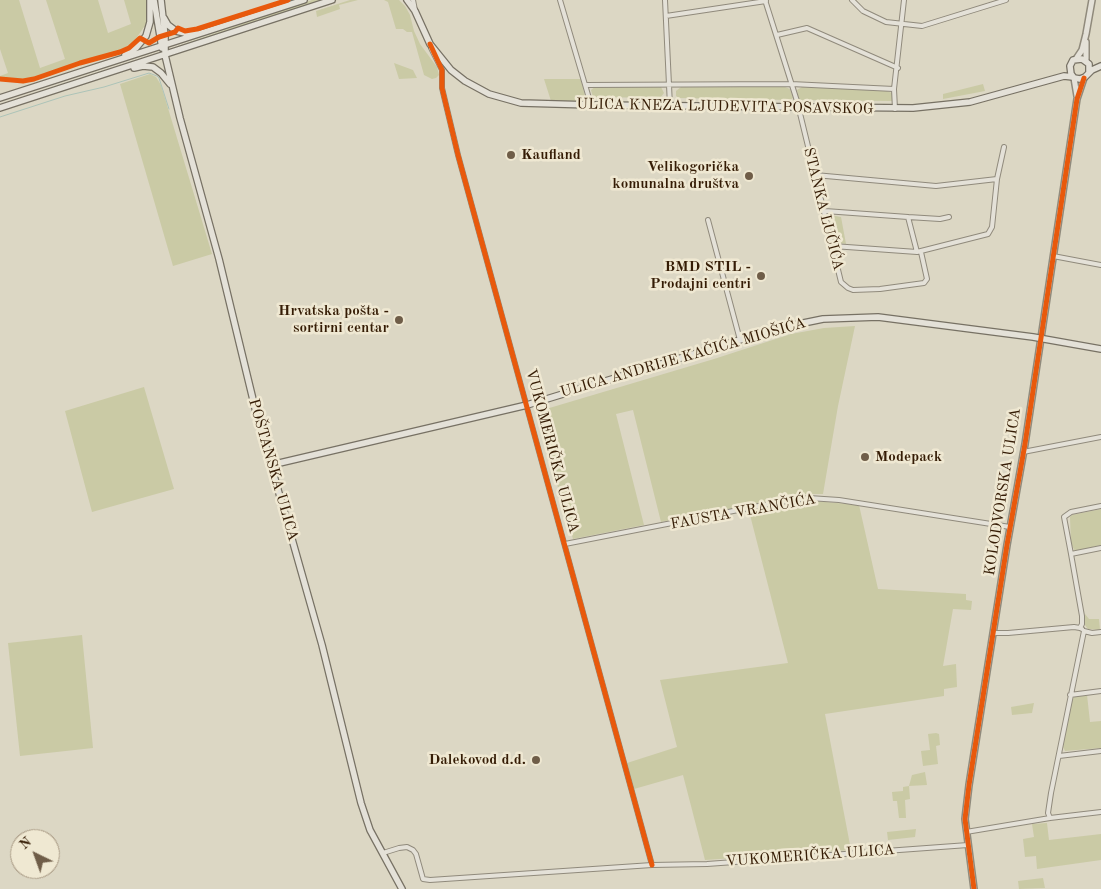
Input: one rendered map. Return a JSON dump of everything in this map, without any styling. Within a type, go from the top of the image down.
[{"type":"main road","points":[[114,61],[136,48],[146,36],[150,22],[150,0]]},
{"type":"main road","points":[[154,0],[163,45]]},
{"type":"main road","points":[[161,0],[163,45]]},
{"type":"main road","points":[[0,98],[304,0]]},
{"type":"main road","points":[[0,108],[332,0]]},
{"type":"main road","name":"ULICA KNEZA LJUDEVITA POSAVSKOG","points":[[407,0],[415,11],[430,44],[451,70],[472,86],[489,94],[521,103],[895,109],[970,102],[1064,76],[1073,77]]},
{"type":"main road","points":[[162,13],[168,25],[176,31],[185,33],[204,32]]},
{"type":"main road","name":"POŠTANSKA ULICA","points":[[163,45],[271,465],[322,645],[361,802],[370,830],[402,889]]},
{"type":"main road","points":[[1082,58],[1088,62],[1101,65],[1089,72],[1084,78],[1073,77],[1070,72],[1070,66],[1076,59],[1082,58]]},
{"type":"main road","points":[[1088,62],[1089,72]]},
{"type":"main road","points":[[117,70],[143,66],[153,67],[164,75],[174,93]]},
{"type":"main road","name":"ULICA ANDRIJE KAČIĆA MIOŠIĆA","points":[[271,465],[527,405],[740,340],[799,323],[823,319],[887,318],[1040,338],[1101,349]]},
{"type":"street","points":[[413,0],[415,11]]},
{"type":"street","points":[[560,0],[591,105]]},
{"type":"street","points":[[665,0],[670,106]]},
{"type":"street","points":[[852,0],[862,11],[886,22],[922,26],[1006,0]]},
{"type":"street","points":[[895,109],[894,89],[898,68],[904,0]]},
{"type":"street","points":[[1076,59],[1082,50],[1092,0]]},
{"type":"street","points":[[666,16],[766,1]]},
{"type":"street","name":"STANKA LUČIĆA","points":[[766,1],[792,84],[842,282],[853,290],[880,289],[926,282],[927,279],[919,252]]},
{"type":"street","points":[[777,35],[807,28],[898,68]]},
{"type":"street","points":[[1086,34],[1088,62]]},
{"type":"street","name":"VUKOMERIČKA ULICA","points":[[430,44],[442,70],[442,82],[459,159],[652,865]]},
{"type":"street","name":"KOLODVORSKA ULICA","points":[[1073,77],[1077,99]]},
{"type":"street","name":"KOLODVORSKA ULICA","points":[[974,889],[965,814],[1077,99],[1084,78]]},
{"type":"street","points":[[586,85],[792,84],[894,89]]},
{"type":"street","points":[[834,246],[919,252],[985,235],[992,230],[997,180],[1004,147]]},
{"type":"street","points":[[815,175],[936,186],[997,180]]},
{"type":"street","points":[[825,211],[940,219],[949,217]]},
{"type":"street","points":[[908,217],[919,252]]},
{"type":"street","points":[[708,220],[740,340]]},
{"type":"street","points":[[1053,256],[1101,265]]},
{"type":"street","points":[[1023,452],[1101,437]]},
{"type":"street","name":"FAUSTA VRANČIĆA","points":[[565,544],[774,503],[809,498],[831,498],[1010,527]]},
{"type":"street","points":[[1050,818],[1048,813],[1082,629],[1082,616],[1064,517],[1072,512],[1101,506]]},
{"type":"street","points":[[1071,554],[1101,548]]},
{"type":"street","points":[[993,633],[1066,627],[1082,629],[1092,633],[1101,632]]},
{"type":"street","points":[[1070,695],[1101,691]]},
{"type":"street","points":[[1059,756],[1101,752]]},
{"type":"street","points":[[966,832],[1050,818],[1101,812]]},
{"type":"street","name":"VUKOMERIČKA ULICA","points":[[383,853],[407,847],[416,854],[423,879],[430,880],[652,865],[707,864],[968,845]]},
{"type":"green space","points":[[0,0],[19,0],[40,68],[65,59],[46,0],[98,0],[108,33],[131,24],[124,0],[146,0],[147,23],[133,43],[117,52],[79,62],[32,78],[18,80],[0,78],[0,76],[8,73],[0,49]]},
{"type":"green space","points":[[312,0],[322,0],[179,49],[178,46]]},
{"type":"green space","points":[[350,0],[358,0],[339,5],[340,9],[317,17],[316,11]]},
{"type":"green space","points":[[384,0],[399,0],[405,6],[420,44],[437,67],[439,75],[436,78],[432,79],[424,75],[412,32],[396,29],[388,2]]},
{"type":"green space","points":[[394,63],[413,70],[417,78],[399,79]]},
{"type":"green space","points":[[150,74],[156,77],[161,85],[212,254],[173,266],[120,84]]},
{"type":"green space","points":[[544,79],[581,79],[586,101],[551,101]]},
{"type":"green space","points":[[983,84],[985,91],[943,99],[943,94]]},
{"type":"green space","points":[[596,86],[657,86],[661,87],[664,93],[660,98],[593,97],[591,90]]},
{"type":"green space","points":[[685,86],[785,87],[790,89],[793,98],[790,100],[679,98],[676,96],[676,91]]},
{"type":"green space","points":[[802,87],[884,90],[892,93],[893,101],[799,100],[797,90]]},
{"type":"green space","points":[[830,215],[841,217],[846,244],[839,243],[836,240]]},
{"type":"green space","points":[[855,326],[838,406],[823,494],[804,494],[661,522],[633,410],[616,414],[644,525],[573,539],[536,412],[791,334],[824,328]]},
{"type":"green space","points":[[144,387],[174,489],[92,512],[65,411]]},
{"type":"green space","points":[[815,501],[859,505],[878,589],[966,594],[966,600],[972,601],[971,610],[953,609],[943,666],[956,664],[957,687],[944,689],[944,696],[825,714],[851,850],[705,860],[683,775],[634,789],[627,763],[677,747],[660,680],[788,663],[750,515]]},
{"type":"green space","points":[[1101,509],[1101,545],[1075,551],[1071,544],[1070,517]]},
{"type":"green space","points":[[1085,614],[1089,619],[1099,619],[1100,630],[1088,629],[1085,625]]},
{"type":"green space","points":[[82,635],[93,748],[20,756],[8,643]]},
{"type":"green space","points":[[1087,695],[1090,722],[1101,721],[1101,748],[1065,751],[1063,747],[1071,702],[1075,696]]},
{"type":"green space","points":[[1034,703],[1032,713],[1012,715],[1011,707]]},
{"type":"green space","points":[[928,734],[939,734],[940,745],[936,746],[938,764],[923,766],[921,751],[930,750]]},
{"type":"green space","points":[[925,772],[927,785],[909,786],[912,775]]},
{"type":"green space","points":[[909,786],[910,799],[905,800],[906,818],[899,818],[897,801],[893,801],[892,792],[903,791],[903,787]]},
{"type":"green space","points":[[1047,823],[1049,840],[1101,834],[1101,860],[1037,869],[1036,856],[1025,857],[1023,839],[1034,837],[1032,824]]},
{"type":"green space","points":[[916,829],[915,837],[888,840],[887,832]]},
{"type":"green space","points":[[1043,878],[1045,888],[1019,889],[1018,881]]},
{"type":"waterway","points":[[0,117],[65,96],[104,87],[149,73],[159,78],[169,109]]},
{"type":"cycle path","points":[[0,79],[23,81],[34,79],[120,52],[129,48],[140,38],[149,43],[159,37],[175,32],[178,28],[185,31],[197,29],[288,0]]},
{"type":"cycle path","points":[[430,44],[442,70],[442,88],[458,155],[652,865]]},
{"type":"cycle path","points":[[974,889],[965,819],[969,785],[1025,444],[1077,99],[1084,78]]},
{"type":"place","name":"Kaufland","points":[[511,155]]},
{"type":"place","name":"Velikogorička komunalna društva","points":[[749,176]]},
{"type":"place","name":"BMD STIL - Prodajni centri","points":[[761,276]]},
{"type":"place","name":"Hrvatska pošta - sortirni centar","points":[[399,320]]},
{"type":"place","name":"Modepack","points":[[865,457]]},
{"type":"place","name":"Dalekovod d.d.","points":[[536,760]]}]
